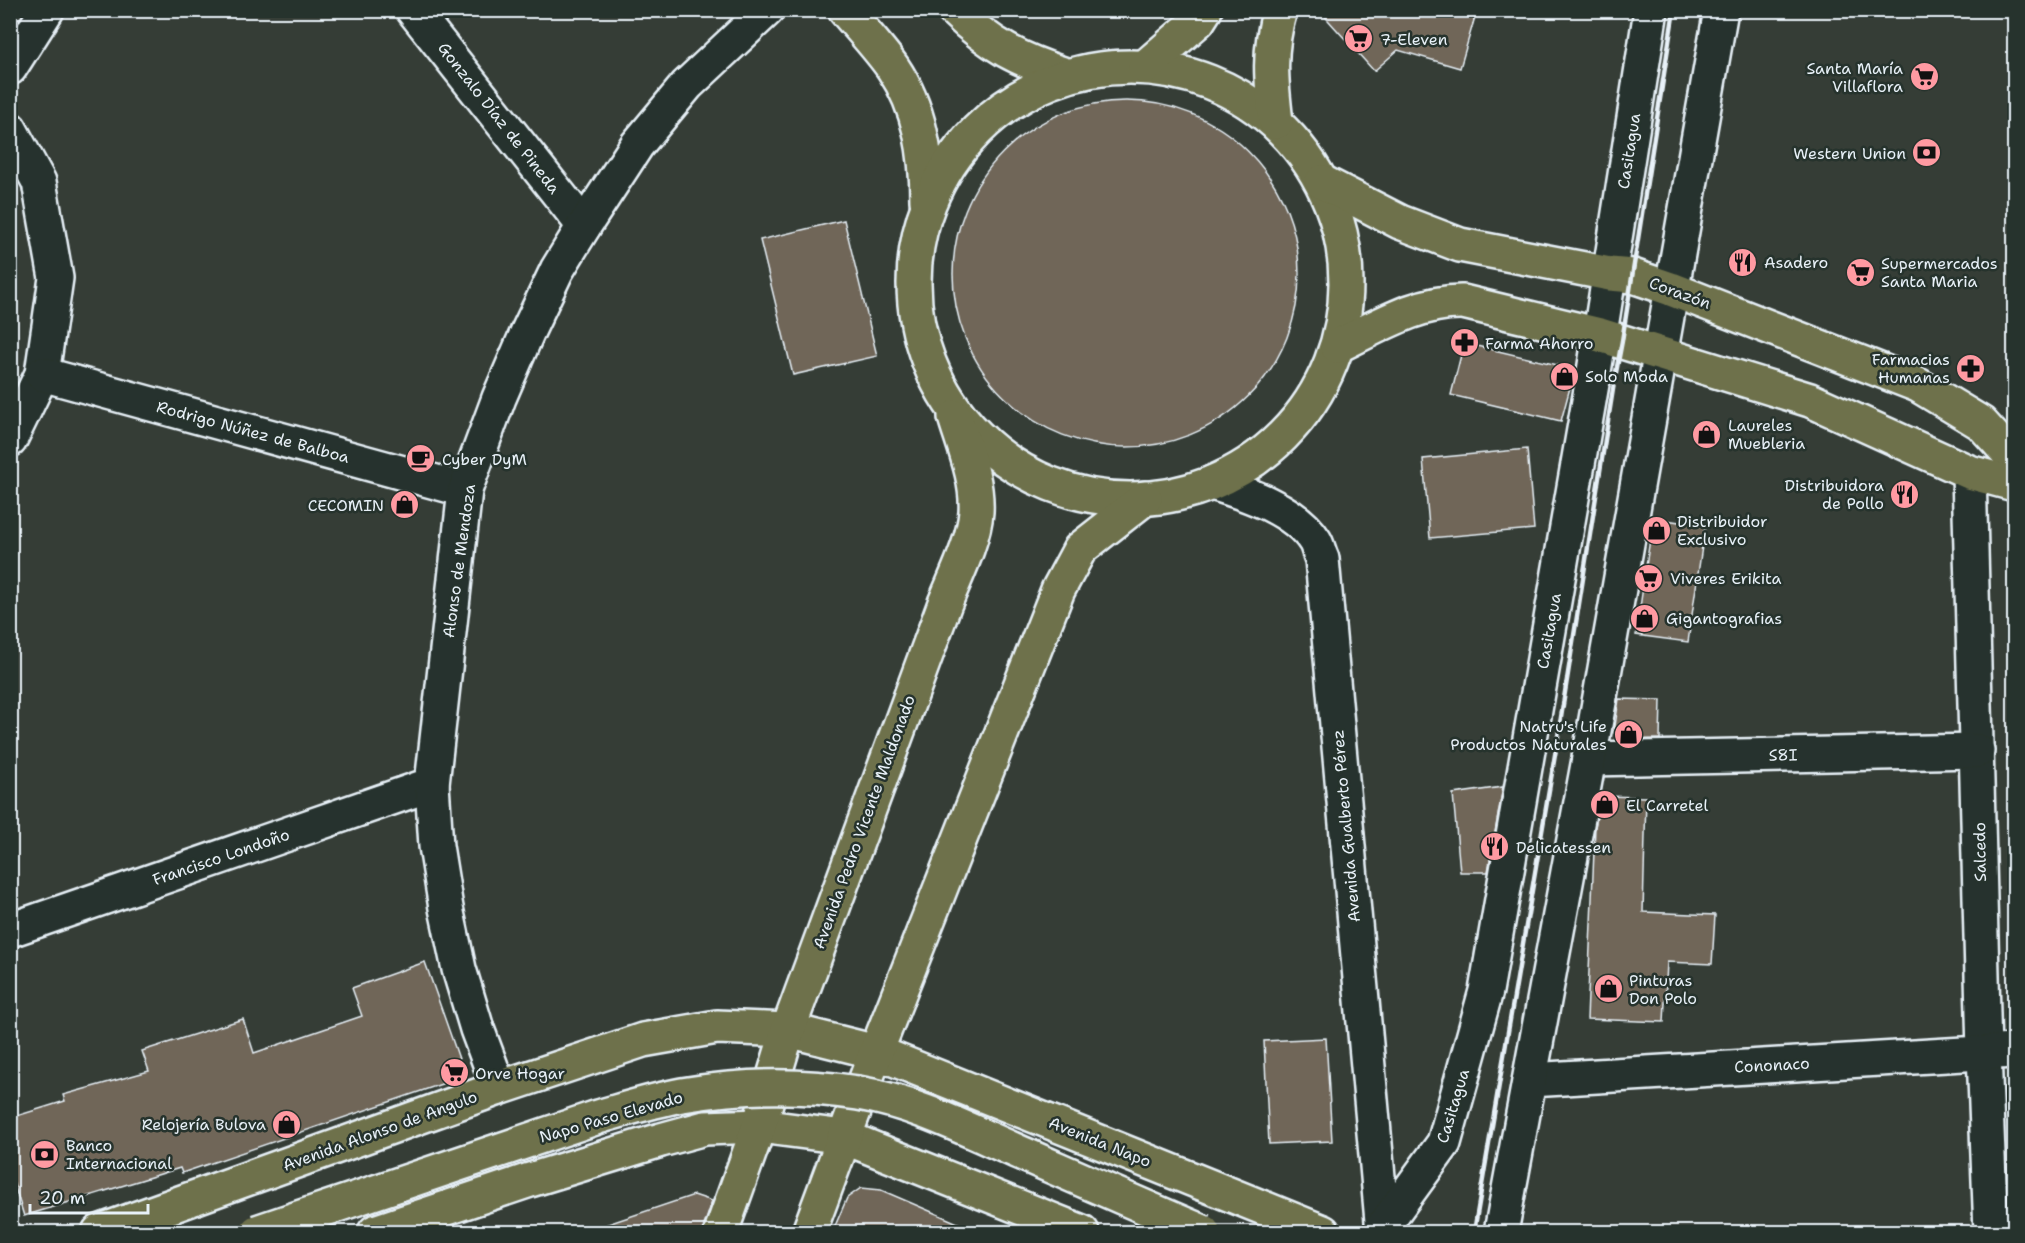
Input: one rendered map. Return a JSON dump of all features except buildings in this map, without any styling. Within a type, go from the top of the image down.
[{"type":"main road","points":[[845,10],[892,68],[909,98],[920,129],[927,167],[927,203]]},
{"type":"main road","points":[[954,10],[998,47],[1029,63],[1066,75]]},
{"type":"main road","points":[[1145,67],[1198,21],[1205,10]]},
{"type":"main road","points":[[1276,122],[1271,76],[1273,33],[1281,10]]},
{"type":"main road","points":[[1145,67],[1215,84],[1276,122],[1302,150],[1322,182],[1342,235],[1347,291],[1337,346],[1326,376],[1311,402],[1279,440],[1248,465],[1212,483],[1179,494],[1145,498],[1101,497],[1058,487],[1018,469],[982,442],[953,410],[927,362],[914,310],[913,256],[927,203],[950,160],[982,123],[1022,94],[1066,75],[1105,68],[1145,67]]},
{"type":"main road","name":"Corazón","points":[[1322,182],[1400,222],[1460,245],[1610,274],[1633,276],[1918,385],[1981,423],[2014,459]]},
{"type":"main road","points":[[1337,346],[1411,311],[1447,302],[1463,303],[1600,335],[1810,400],[1969,472],[2014,484]]},
{"type":"main road","name":"Avenida Pedro Vicente Maldonado","points":[[721,1233],[759,1126],[788,1030],[966,551],[976,512],[974,486],[953,410]]},
{"type":"main road","points":[[809,1233],[876,1052],[1069,567],[1080,549],[1145,498]]},
{"type":"main road","name":"Avenida Alonso de Angulo","points":[[99,1233],[499,1088],[643,1040],[717,1027],[788,1030],[876,1052]]},
{"type":"main road","name":"Avenida Napo","points":[[876,1052],[1323,1233]]},
{"type":"main road","name":"Napo Paso Elevado","points":[[257,1233],[598,1117],[647,1103],[682,1095],[777,1087],[812,1088],[860,1094],[927,1112],[1203,1233]]},
{"type":"main road","points":[[375,1233],[530,1180],[661,1140],[705,1128],[759,1126],[844,1137],[1082,1233]]},
{"type":"street","points":[[10,68],[47,10]]},
{"type":"street","name":"Gonzalo Díaz de Pineda","points":[[413,10],[584,226]]},
{"type":"street","name":"Alonso de Mendoza","points":[[499,1088],[477,1029],[454,949],[436,846],[432,784],[465,490],[499,398],[527,333],[557,270],[584,226],[637,145],[687,85],[767,10]]},
{"type":"street","name":"Casitagua","points":[[1383,1230],[1444,1143],[1486,991],[1600,335],[1652,10]]},
{"type":"street","points":[[1501,1233],[1589,759],[1720,10]]},
{"type":"street","points":[[10,129],[39,182],[56,278],[42,374],[10,440]]},
{"type":"street","name":"Rodrigo Núñez de Balboa","points":[[42,374],[465,490]]},
{"type":"street","name":"Salcedo","points":[[1969,472],[1977,751],[1999,1052],[1991,1233]]},
{"type":"street","name":"Avenida Gualberto Pérez","points":[[1212,483],[1275,507],[1302,527],[1315,541],[1322,559],[1383,1230]]},
{"type":"street","name":"S8I","points":[[1589,759],[1977,751]]},
{"type":"street","name":"Francisco Londoño","points":[[10,930],[432,784]]},
{"type":"street","name":"Cononaco","points":[[1530,1080],[1999,1052]]},
{"type":"railway","points":[[1474,1232],[1556,749],[1674,10]]},
{"type":"place","name":"7-Eleven","points":[[1359,39]]},
{"type":"place","name":"Santa María Villaflora","points":[[1924,77]]},
{"type":"place","name":"Western Union","points":[[1927,153]]},
{"type":"place","name":"Asadero","points":[[1743,262]]},
{"type":"place","name":"Supermercados Santa Maria","points":[[1860,272]]},
{"type":"place","name":"Farma Ahorro","points":[[1464,343]]},
{"type":"place","name":"Farmacias Humanas","points":[[1971,368]]},
{"type":"place","name":"Solo Moda","points":[[1564,376]]},
{"type":"place","name":"Laureles Muebleria","points":[[1707,434]]},
{"type":"place","name":"Cyber DyM","points":[[421,459]]},
{"type":"place","name":"Distribuidora de Pollo","points":[[1905,494]]},
{"type":"place","name":"CECOMIN","points":[[405,505]]},
{"type":"place","name":"Distribuidor Exclusivo","points":[[1656,530]]},
{"type":"place","name":"Viveres Erikita","points":[[1649,578]]},
{"type":"place","name":"Gigantografias","points":[[1645,618]]},
{"type":"place","name":"Natru's Life Productos Naturales","points":[[1628,735]]},
{"type":"place","name":"El Carretel","points":[[1605,805]]},
{"type":"place","name":"Delicatessen","points":[[1495,847]]},
{"type":"place","name":"Pinturas Don Polo","points":[[1608,989]]},
{"type":"place","name":"Orve Hogar","points":[[454,1073]]},
{"type":"place","name":"Relojería Bulova","points":[[287,1124]]},
{"type":"place","name":"Banco Internacional","points":[[45,1154]]}]
